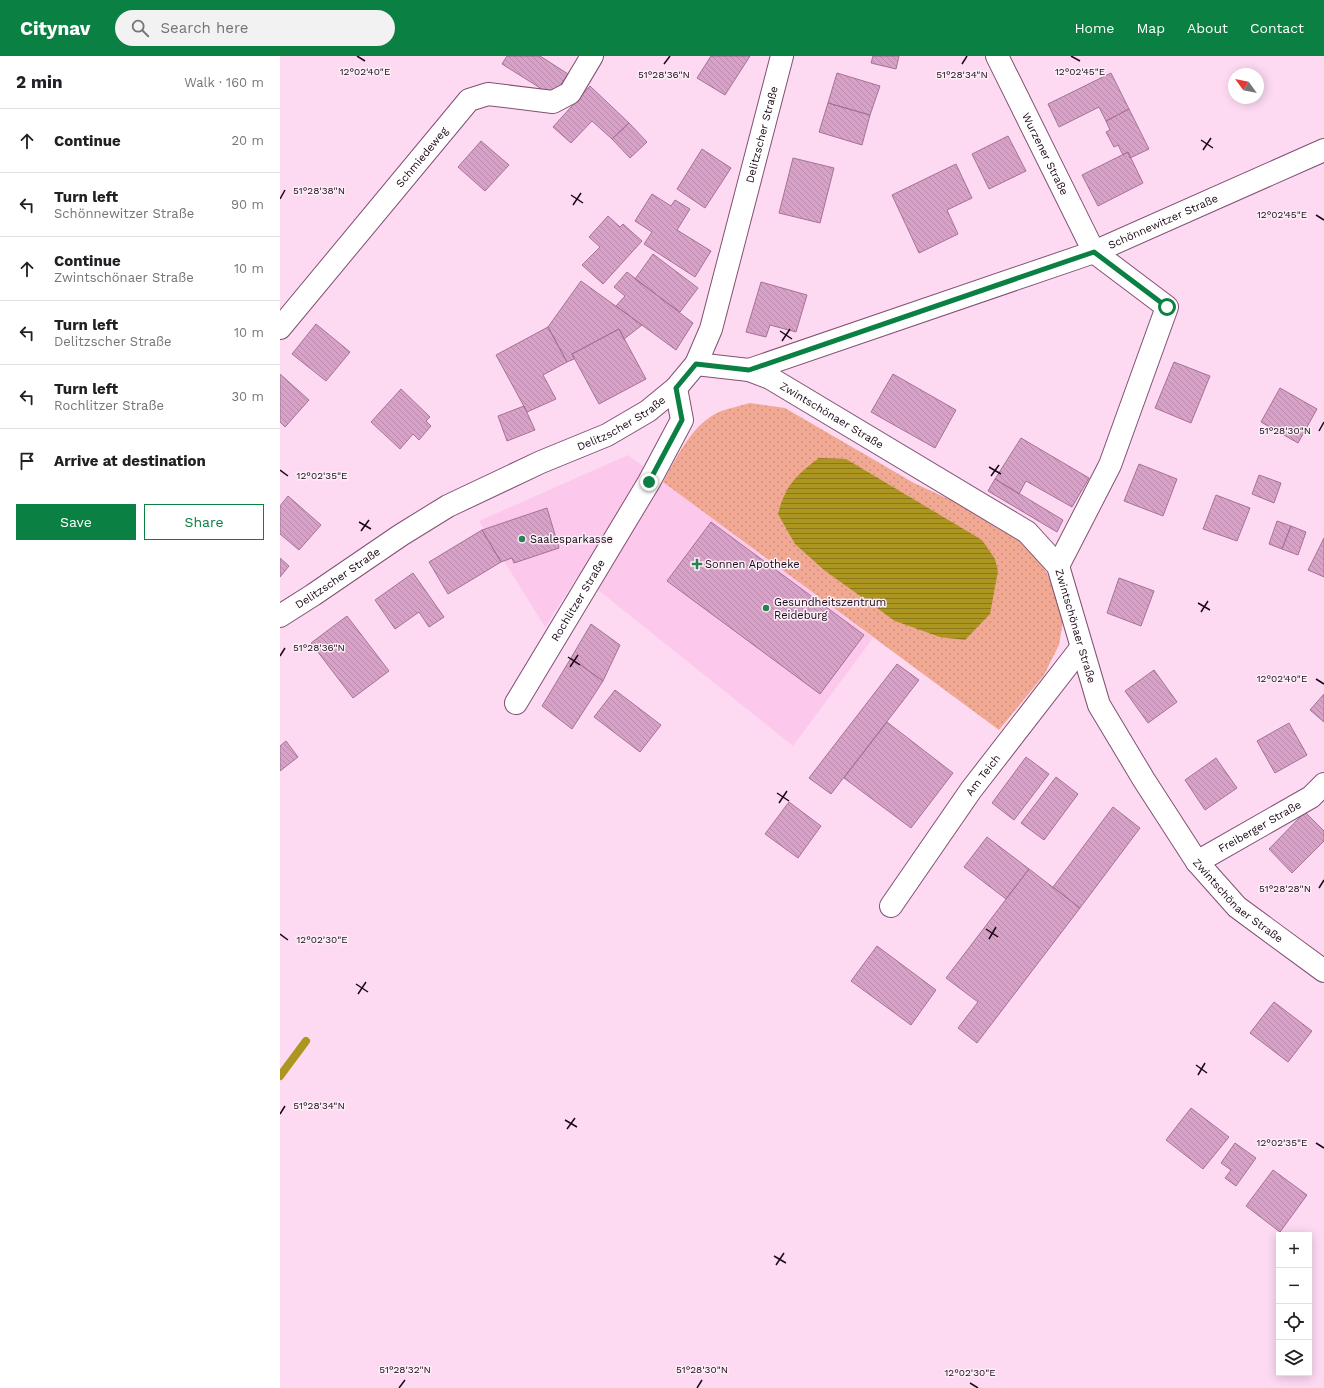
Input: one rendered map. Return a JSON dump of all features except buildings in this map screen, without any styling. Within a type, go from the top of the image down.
[{"type":"street","name":"Schmiedeweg","points":[[280,328],[469,100],[488,94],[553,102],[570,93],[592,56]]},
{"type":"street","name":"Delitzscher Straße","points":[[280,616],[314,596],[401,535],[448,506],[541,462],[607,435],[648,411],[676,388],[696,364],[711,329],[782,56]]},
{"type":"street","name":"Wurzener Straße","points":[[997,56],[1094,252]]},
{"type":"street","name":"Schönnewitzer Straße","points":[[749,370],[1094,252],[1324,150]]},
{"type":"street","points":[[1058,566],[1110,465],[1167,307],[1094,252]]},
{"type":"street","name":"Zwintschönaer Straße","points":[[696,364],[749,370],[770,378],[1027,532],[1058,566],[1099,705],[1144,780],[1197,862],[1237,907],[1324,971]]},
{"type":"street","name":"Rochlitzer Straße","points":[[516,704],[649,482],[682,420],[676,388]]},
{"type":"street","name":"Am Teich","points":[[891,906],[971,790],[1081,648]]},
{"type":"street","name":"Freiberger Straße","points":[[1197,862],[1311,797],[1322,788]]},
{"type":"shaded area","points":[[750,403],[785,408],[914,483],[1005,525],[1025,542],[1041,562],[1058,595],[1063,621],[1059,645],[1044,675],[999,730],[663,482],[686,442],[701,424],[709,417],[719,412]]},
{"type":"shaded area","points":[[628,455],[873,638],[793,746],[593,586],[577,577],[545,627],[479,521]]},
{"type":"shaded area","points":[[819,458],[846,459],[982,540],[995,559],[998,571],[990,614],[965,640],[940,637],[895,621],[824,570],[795,544],[778,514],[784,496],[792,482]]},
{"type":"waterway","points":[[280,1076],[306,1041]]},
{"type":"place","name":"Saalesparkasse","points":[[522,539]]},
{"type":"place","name":"Sonnen Apotheke","points":[[697,564]]},
{"type":"place","name":"Gesundheitszentrum Reideburg","points":[[766,608]]},
{"type":"route","points":[[649,482],[682,420],[676,388],[696,364],[749,370],[1094,252],[1167,307]]}]
